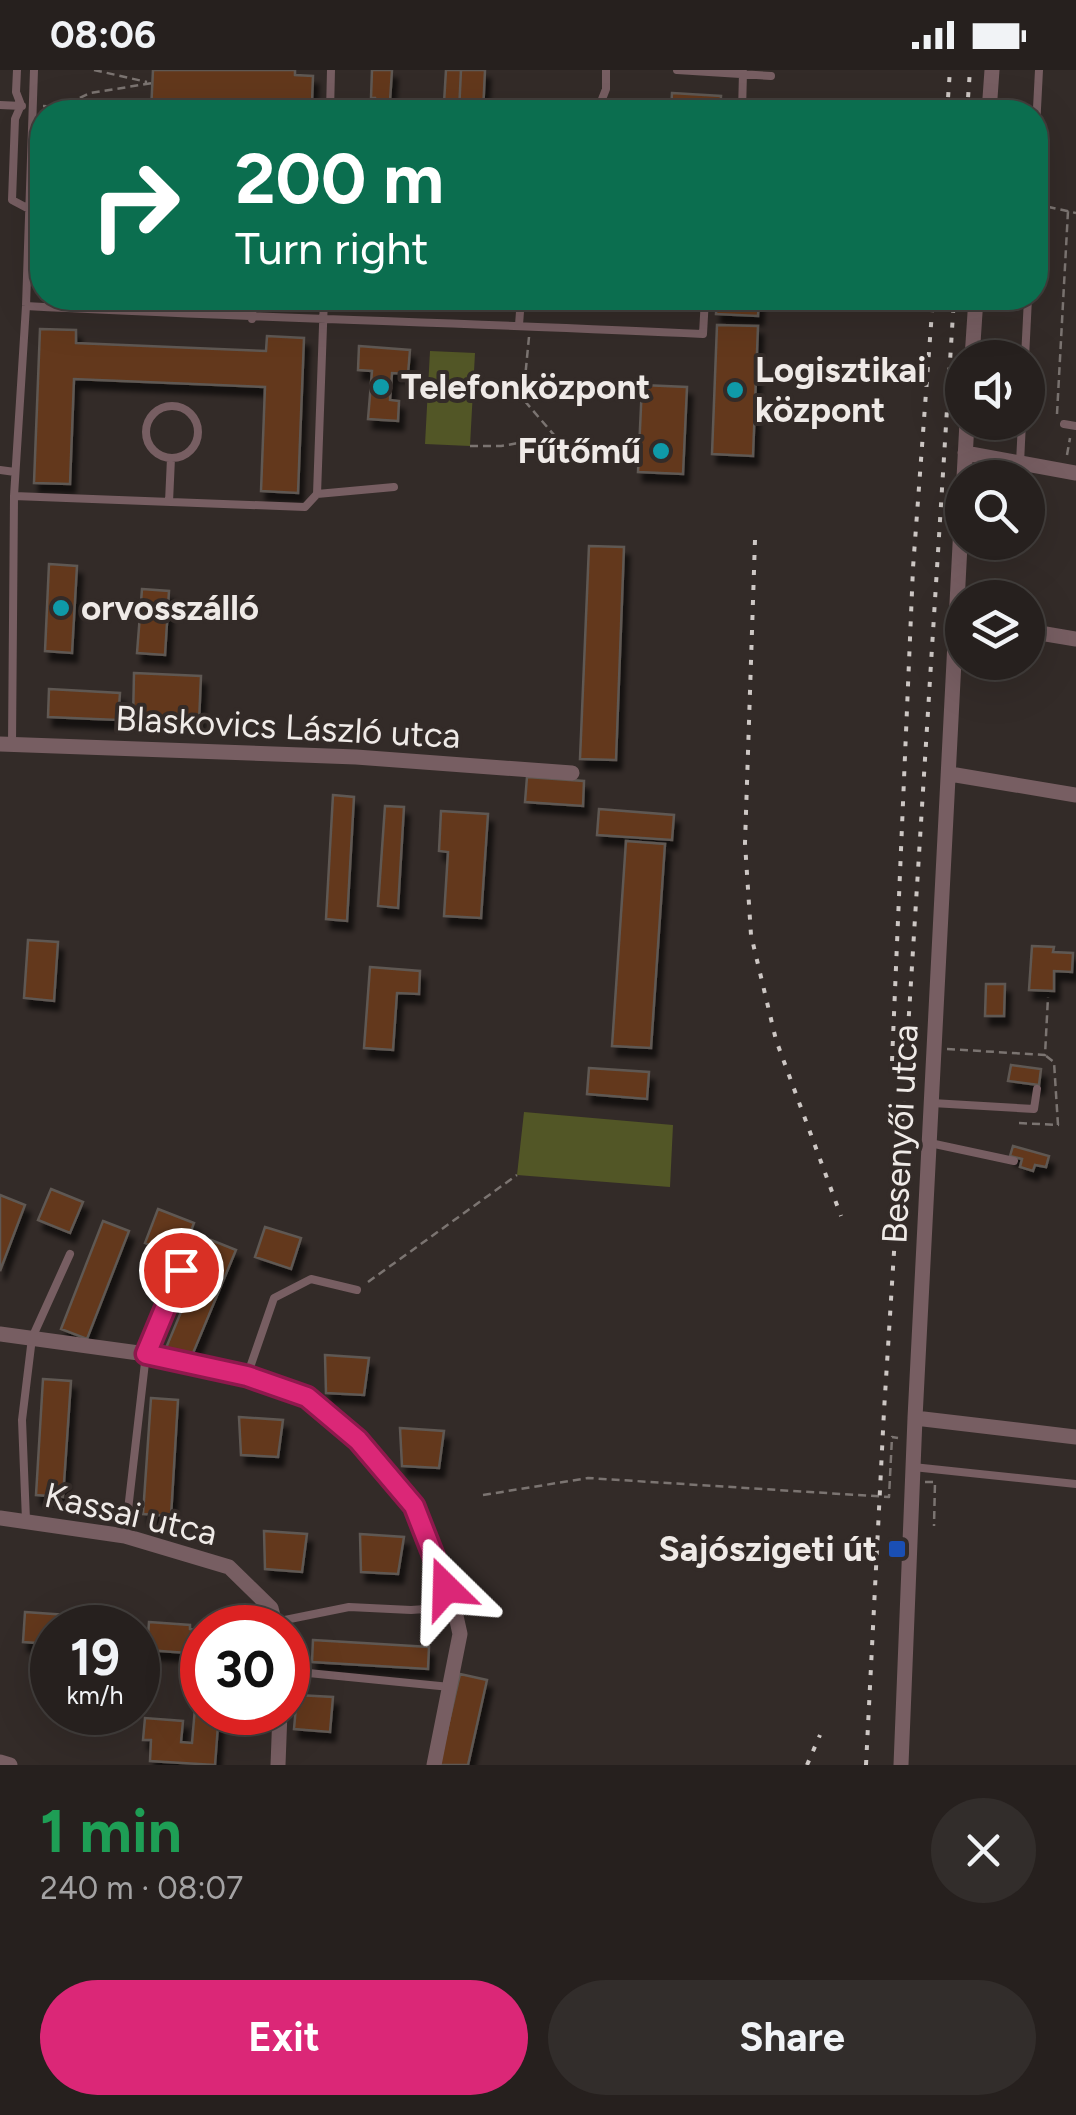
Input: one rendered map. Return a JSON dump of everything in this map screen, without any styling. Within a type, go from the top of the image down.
[{"type":"street","points":[[989,100],[992,70]]},
{"type":"street","points":[[973,340],[975,310]]},
{"type":"street","points":[[965,460],[966,440]]},
{"type":"street","points":[[965,453],[1004,460]]},
{"type":"street","points":[[1045,467],[1071,472]]},
{"type":"street","points":[[1045,633],[1076,639]]},
{"type":"street","name":"Besenyői utca","points":[[901,1765],[915,1418],[958,680]]},
{"type":"street","name":"Blaskovics László utca","points":[[6,744],[356,757],[572,773]]},
{"type":"street","points":[[950,774],[1076,795]]},
{"type":"street","points":[[0,1334],[146,1354],[247,1376],[307,1397],[358,1440],[414,1506],[454,1607],[460,1634],[434,1765]]},
{"type":"street","points":[[915,1418],[1076,1437]]},
{"type":"street","name":"Kassai utca","points":[[0,1518],[125,1536],[229,1567],[268,1605]]},
{"type":"street","points":[[278,1765],[279,1735]]},
{"type":"street","points":[[0,1762],[10,1765]]},
{"type":"lane","points":[[17,70],[16,92],[21,106],[15,119],[12,200],[28,208]]},
{"type":"lane","points":[[32,100],[34,70]]},
{"type":"lane","points":[[330,100],[331,70]]},
{"type":"lane","points":[[602,100],[606,70]]},
{"type":"lane","points":[[677,70],[771,76]]},
{"type":"lane","points":[[1037,100],[1038,70]]},
{"type":"lane","points":[[742,100],[743,72]]},
{"type":"lane","points":[[0,105],[30,106]]},
{"type":"lane","points":[[6,744],[30,140]]},
{"type":"lane","points":[[26,306],[30,306]]},
{"type":"lane","points":[[101,310],[703,334],[704,310]]},
{"type":"lane","points":[[252,310],[252,318]]},
{"type":"lane","points":[[14,496],[305,507],[317,494],[324,310]]},
{"type":"lane","points":[[519,325],[520,310]]},
{"type":"lane","points":[[1026,340],[1027,310]]},
{"type":"lane","points":[[172,405],[189,412],[198,427],[195,446],[180,457],[171,458],[156,453],[145,431],[150,416],[172,405]]},
{"type":"lane","points":[[169,502],[171,458]]},
{"type":"lane","points":[[0,470],[15,472]]},
{"type":"lane","points":[[317,494],[394,487]]},
{"type":"lane","points":[[932,1103],[1034,1109],[1036,1090]]},
{"type":"lane","points":[[930,1143],[1014,1162]]},
{"type":"lane","points":[[26,1520],[22,1420],[32,1338],[70,1254]]},
{"type":"lane","points":[[125,1536],[146,1354],[181,1270]]},
{"type":"lane","points":[[247,1376],[274,1298],[311,1278],[357,1290]]},
{"type":"lane","points":[[913,1467],[1076,1484]]},
{"type":"lane","points":[[310,1616],[349,1607],[454,1607]]},
{"type":"lane","points":[[310,1673],[450,1687]]},
{"type":"path","points":[[75,100],[90,92],[152,83],[94,70]]},
{"type":"path","points":[[1048,207],[1076,213]]},
{"type":"path","points":[[1068,211],[1057,413],[1070,425],[1071,472]]},
{"type":"path","points":[[530,326],[522,399],[567,450]]},
{"type":"path","points":[[470,446],[501,446],[556,437]]},
{"type":"path","points":[[1045,1054],[1048,997]]},
{"type":"path","points":[[935,1048],[1045,1054],[1054,1062],[1058,1125],[1020,1122]]},
{"type":"path","points":[[357,1290],[517,1175]]},
{"type":"path","points":[[483,1495],[588,1478],[889,1497],[892,1437],[902,1438]]},
{"type":"path","points":[[934,1526],[935,1482]]},
{"type":"green space","points":[[430,351],[475,353],[470,446],[425,444]]},
{"type":"green space","points":[[524,1112],[673,1125],[670,1187],[517,1175]]},
{"type":"building","points":[[153,70],[295,70],[295,75],[313,76],[312,100],[152,100]]},
{"type":"building","points":[[372,70],[392,70],[390,100],[371,98]]},
{"type":"building","points":[[446,70],[461,70],[460,100],[444,100]]},
{"type":"building","points":[[461,70],[485,70],[484,100],[460,100]]},
{"type":"building","points":[[672,93],[721,96],[721,100],[672,100]]},
{"type":"building","points":[[716,310],[758,310],[758,316],[716,314]]},
{"type":"building","name":"Logisztikai központ","points":[[717,325],[758,326],[753,456],[712,454]]},
{"type":"building","points":[[40,329],[76,330],[76,343],[266,351],[267,336],[304,338],[298,493],[261,491],[265,387],[74,379],[70,484],[34,483]]},
{"type":"building","name":"Telefonközpont","points":[[359,346],[410,350],[408,374],[392,373],[390,400],[399,401],[398,421],[368,419],[372,371],[358,370]]},
{"type":"building","name":"Fűtőmű","points":[[642,385],[687,387],[683,474],[638,472]]},
{"type":"building","points":[[589,546],[624,547],[616,760],[580,759]]},
{"type":"building","name":"orvosszálló","points":[[49,564],[77,566],[72,653],[45,651]]},
{"type":"building","points":[[142,589],[169,591],[165,655],[137,653]]},
{"type":"building","points":[[134,673],[201,676],[199,722],[133,720]]},
{"type":"building","points":[[49,689],[120,693],[118,720],[48,717]]},
{"type":"building","points":[[527,777],[584,781],[583,806],[525,802]]},
{"type":"building","points":[[333,795],[354,797],[347,921],[326,919]]},
{"type":"building","points":[[385,806],[404,807],[398,908],[378,906]]},
{"type":"building","points":[[599,809],[674,815],[672,840],[597,835]]},
{"type":"building","points":[[441,811],[488,814],[481,918],[444,916],[448,852],[439,851]]},
{"type":"building","points":[[626,841],[665,844],[651,1048],[612,1046]]},
{"type":"building","points":[[28,940],[58,942],[54,1001],[24,998]]},
{"type":"building","points":[[1032,946],[1073,953],[1072,972],[1054,971],[1054,991],[1029,990]]},
{"type":"building","points":[[370,967],[420,971],[419,994],[397,993],[393,1050],[364,1048]]},
{"type":"building","points":[[986,984],[1005,984],[1004,1016],[985,1016]]},
{"type":"building","points":[[1011,1065],[1041,1069],[1039,1085],[1008,1081]]},
{"type":"building","points":[[589,1068],[649,1072],[647,1099],[587,1094]]},
{"type":"building","points":[[1013,1146],[1049,1156],[1046,1167],[1035,1165],[1033,1171],[1020,1167],[1022,1159],[1010,1156]]},
{"type":"building","points":[[51,1189],[83,1202],[70,1233],[38,1220]]},
{"type":"building","points":[[0,1195],[25,1205],[0,1271]]},
{"type":"building","points":[[158,1209],[194,1223],[181,1257],[145,1243]]},
{"type":"building","points":[[103,1221],[129,1231],[87,1339],[61,1329]]},
{"type":"building","points":[[265,1227],[301,1238],[291,1269],[255,1257]]},
{"type":"building","points":[[211,1240],[236,1250],[191,1358],[166,1348]]},
{"type":"building","points":[[325,1355],[369,1358],[364,1395],[326,1393]]},
{"type":"building","points":[[43,1379],[71,1381],[63,1497],[36,1495]]},
{"type":"building","points":[[151,1398],[178,1400],[171,1516],[143,1514]]},
{"type":"building","points":[[239,1417],[283,1420],[278,1457],[241,1455]]},
{"type":"building","points":[[400,1428],[444,1431],[439,1468],[402,1466]]},
{"type":"building","points":[[264,1531],[307,1534],[302,1572],[265,1569]]},
{"type":"building","points":[[360,1534],[404,1537],[398,1574],[361,1572]]},
{"type":"building","points":[[25,1612],[30,1612],[30,1642],[23,1642]]},
{"type":"building","points":[[160,1623],[180,1624],[180,1652],[160,1651]]},
{"type":"building","points":[[313,1640],[429,1647],[428,1669],[312,1662]]},
{"type":"building","points":[[460,1674],[487,1680],[468,1765],[439,1765]]},
{"type":"building","points":[[310,1696],[333,1697],[330,1732],[310,1730]]},
{"type":"building","points":[[160,1719],[180,1721],[181,1742],[192,1743],[193,1735],[217,1735],[215,1765],[150,1761],[151,1740],[143,1740],[143,1735],[160,1735]]},
{"type":"railway","points":[[948,100],[950,70]]},
{"type":"railway","points":[[968,100],[970,70]]},
{"type":"railway","points":[[892,1061],[913,568],[932,310]]},
{"type":"railway","points":[[866,1765],[884,1411],[953,310]]},
{"type":"railway","points":[[755,540],[745,843],[751,935],[776,1040],[841,1216]]},
{"type":"railway","points":[[807,1765],[820,1735]]},
{"type":"place","name":"Telefonközpont","points":[[381,387]]},
{"type":"place","name":"Logisztikai központ","points":[[735,390]]},
{"type":"place","name":"Fűtőmű","points":[[661,451]]},
{"type":"place","name":"orvosszálló","points":[[61,608]]},
{"type":"place","name":"Sajószigeti út","points":[[897,1549]]},
{"type":"route","points":[[181,1270],[146,1354],[247,1376],[307,1397],[358,1440],[414,1506],[446,1588]]}]
